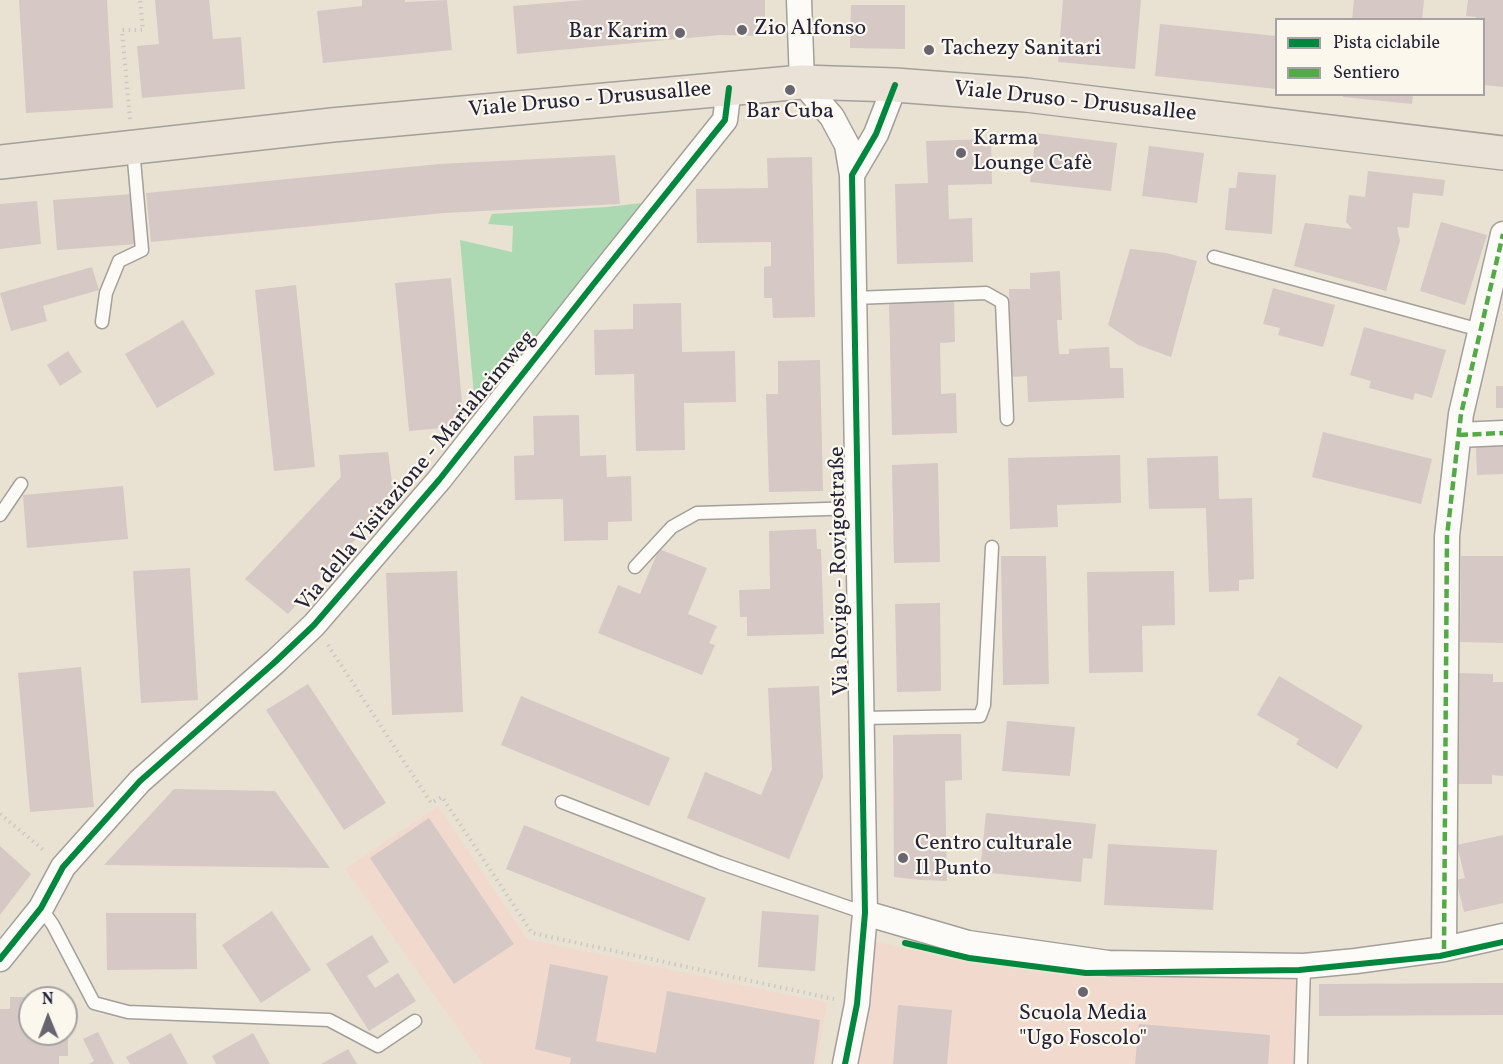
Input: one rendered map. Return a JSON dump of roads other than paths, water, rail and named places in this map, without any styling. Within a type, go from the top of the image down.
[{"type":"main road","name":"Viale Druso - Drususallee","points":[[0,162],[332,125],[802,82],[895,85],[1026,95],[1503,153]]},
{"type":"street","points":[[799,0],[802,82]]},
{"type":"street","name":"Via Rovigo - Rovigostraße","points":[[802,82],[832,117],[847,145],[852,175],[865,913],[857,1004],[845,1064]]},
{"type":"street","points":[[852,175],[876,134],[895,85]]},
{"type":"street","name":"Via della Visitazione - Mariaheimweg","points":[[0,959],[41,908],[63,867],[140,781],[314,625],[439,480],[725,120],[729,88]]},
{"type":"street","points":[[1443,949],[1447,536],[1461,414],[1503,234]]},
{"type":"street","points":[[1459,435],[1503,433]]},
{"type":"street","points":[[865,913],[968,943],[1108,963],[1304,966],[1443,949],[1503,936]]},
{"type":"lane","points":[[102,322],[106,293],[119,261],[142,250],[133,147]]},
{"type":"lane","points":[[1214,257],[1480,330]]},
{"type":"lane","points":[[854,298],[986,293],[1002,302],[1007,419]]},
{"type":"lane","points":[[0,515],[21,484]]},
{"type":"lane","points":[[635,567],[672,527],[696,513],[858,508]]},
{"type":"lane","points":[[861,718],[980,716],[984,705],[992,548]]},
{"type":"lane","points":[[562,802],[720,863],[865,913]]},
{"type":"lane","points":[[41,908],[53,925],[94,1003],[128,1012],[328,1020],[378,1046],[415,1021]]},
{"type":"lane","points":[[1301,1064],[1304,966]]},
{"type":"place","name":"Zio Alfonso","points":[[742,30]]},
{"type":"place","name":"Bar Karim","points":[[680,33]]},
{"type":"place","name":"Tachezy Sanitari","points":[[929,50]]},
{"type":"place","name":"Bar Cuba","points":[[790,90]]},
{"type":"place","name":"Karma Lounge Cafè","points":[[961,153]]},
{"type":"place","name":"Centro culturale Il Punto","points":[[903,858]]},
{"type":"place","name":"Scuola Media \"Ugo Foscolo\"","points":[[1083,992]]}]
